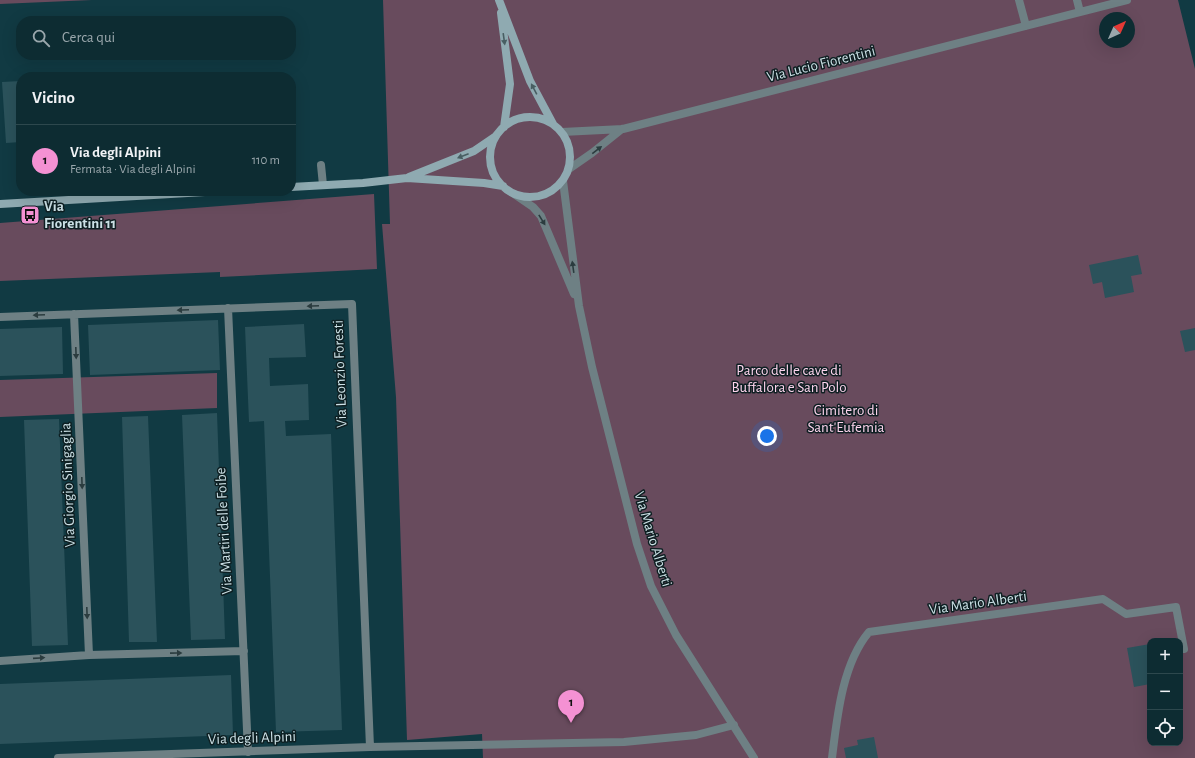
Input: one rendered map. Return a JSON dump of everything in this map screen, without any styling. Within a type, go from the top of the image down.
[{"type":"street","points":[[499,0],[530,81],[552,124]]},
{"type":"street","points":[[499,0],[510,84],[504,127]]},
{"type":"street","points":[[1019,0],[1026,26]]},
{"type":"street","points":[[1077,0],[1080,12]]},
{"type":"street","name":"Via Lucio Fiorentini","points":[[562,132],[623,128],[1127,0]]},
{"type":"street","points":[[406,178],[474,151],[496,136],[504,127],[515,120],[528,117],[541,118],[562,132],[568,144],[571,156],[569,169],[563,181],[553,191],[541,196],[527,197],[514,194],[502,186],[494,176],[490,162],[491,149],[496,136]]},
{"type":"street","name":"Via Lucio Fiorentini","points":[[569,169],[623,128]]},
{"type":"street","points":[[321,165],[323,185]]},
{"type":"street","points":[[296,187],[406,178],[484,183],[502,186]]},
{"type":"street","name":"Via Mario Alberti","points":[[563,181],[579,306],[592,367],[633,528],[651,586],[676,635],[754,758]]},
{"type":"street","name":"Via Mario Alberti","points":[[514,194],[533,207],[543,220],[579,306]]},
{"type":"street","points":[[0,204],[96,196]]},
{"type":"street","name":"Via Leonzio Foresti","points":[[0,317],[352,304],[370,747]]},
{"type":"street","name":"Via Martiri delle Foibe","points":[[228,308],[248,752]]},
{"type":"street","name":"Via Giorgio Sinigaglia","points":[[74,314],[89,655]]},
{"type":"street","name":"Via Mario Alberti","points":[[832,758],[838,706],[858,646],[869,632],[1103,599],[1126,614],[1176,607],[1184,650]]},
{"type":"street","points":[[0,661],[89,655],[244,651]]},
{"type":"street","name":"Via degli Alpini","points":[[58,758],[370,747],[624,742],[696,735],[734,725]]},
{"type":"green space","points":[[0,0],[92,0],[0,4]]},
{"type":"green space","name":"Parco delle cave di Buffalora e San Polo","points":[[383,0],[1178,0],[1195,69],[1195,758],[483,758],[482,734],[407,740],[396,397],[382,224],[390,224]]},
{"type":"green space","points":[[374,194],[377,269],[220,277],[220,272],[0,281],[0,223]]},
{"type":"green space","points":[[217,373],[217,408],[0,417],[0,380]]},
{"type":"building","points":[[16,81],[16,142],[6,143],[2,82]]},
{"type":"building","points":[[1138,255],[1142,274],[1131,276],[1134,292],[1105,298],[1102,282],[1093,284],[1089,265]]},
{"type":"building","points":[[218,320],[220,370],[90,375],[88,325]]},
{"type":"building","points":[[304,324],[306,357],[269,358],[270,386],[308,384],[309,420],[285,421],[286,436],[331,434],[342,730],[276,732],[264,421],[249,422],[245,327]]},
{"type":"building","points":[[62,327],[63,374],[0,376],[0,329]]},
{"type":"building","points":[[1195,328],[1195,350],[1185,352],[1180,331]]},
{"type":"building","points":[[217,413],[225,639],[191,640],[182,415]]},
{"type":"building","points":[[148,416],[157,642],[129,642],[122,417]]},
{"type":"building","points":[[59,419],[68,645],[32,646],[24,420]]},
{"type":"building","points":[[1147,645],[1147,685],[1134,687],[1127,648]]},
{"type":"building","points":[[231,675],[233,735],[0,744],[0,684]]},
{"type":"building","points":[[874,737],[878,758],[846,758],[844,748],[858,745],[857,740]]},
{"type":"place","name":"Via Fiorentini 11","points":[[30,215]]},
{"type":"place","name":"Via degli Alpini","points":[[571,723]]},
{"type":"park label","name":"Cimitero di Sant'Eufemia","points":[[846,418]]}]
